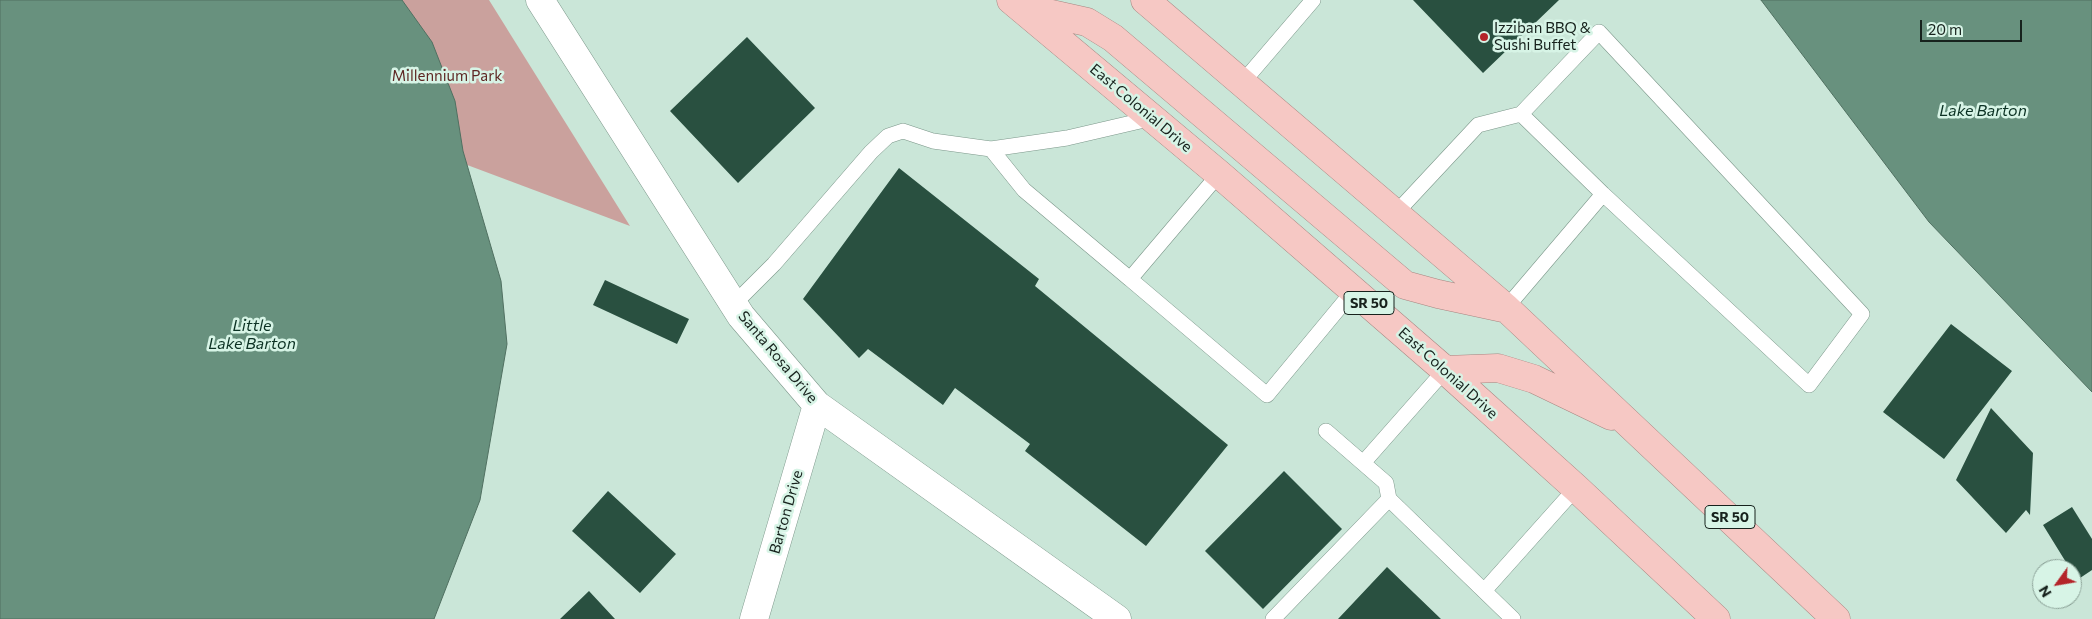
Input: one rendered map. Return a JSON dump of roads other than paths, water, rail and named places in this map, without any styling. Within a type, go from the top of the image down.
[{"type":"highway","name":"SR 50","points":[[1145,0],[1506,308],[1637,429],[1836,619]]},
{"type":"highway","name":"East Colonial Drive","points":[[1015,3],[1354,290],[1576,488],[1716,619]]},
{"type":"highway","points":[[1015,3],[1087,22],[1112,38],[1405,285],[1506,308]]},
{"type":"highway","points":[[1445,370],[1498,368],[1534,379],[1637,429]]},
{"type":"street","name":"Santa Rosa Drive","points":[[540,0],[734,304],[817,405],[1117,619]]},
{"type":"street","name":"Barton Drive","points":[[754,619],[817,405]]},
{"type":"lane","points":[[1242,83],[1313,0]]},
{"type":"lane","points":[[1395,214],[1478,125],[1521,114],[1599,32],[1862,314],[1809,385],[1603,194],[1521,114]]},
{"type":"lane","points":[[734,304],[774,264],[871,152],[888,136],[903,132],[932,140],[990,149],[1067,138],[1153,118]]},
{"type":"lane","points":[[990,149],[1024,190],[1267,395],[1354,290]]},
{"type":"lane","points":[[1130,279],[1219,174]]},
{"type":"lane","points":[[1506,308],[1603,194]]},
{"type":"lane","points":[[1363,463],[1445,370]]},
{"type":"lane","points":[[1326,431],[1386,483],[1389,499],[1513,619]]},
{"type":"lane","points":[[1484,591],[1576,488]]},
{"type":"lane","points":[[1273,619],[1389,499]]},
{"type":"water","name":"Little Lake Barton","points":[[0,0],[402,0],[432,42],[455,101],[463,151],[501,281],[507,344],[480,500],[434,619],[0,619]]},
{"type":"water","name":"Lake Barton","points":[[1761,0],[2092,0],[2092,392],[1929,222]]},
{"type":"place","name":"Izziban BBQ & Sushi Buffet","points":[[1484,37]]},
{"type":"park label","name":"Millennium Park","points":[[447,76]]}]
